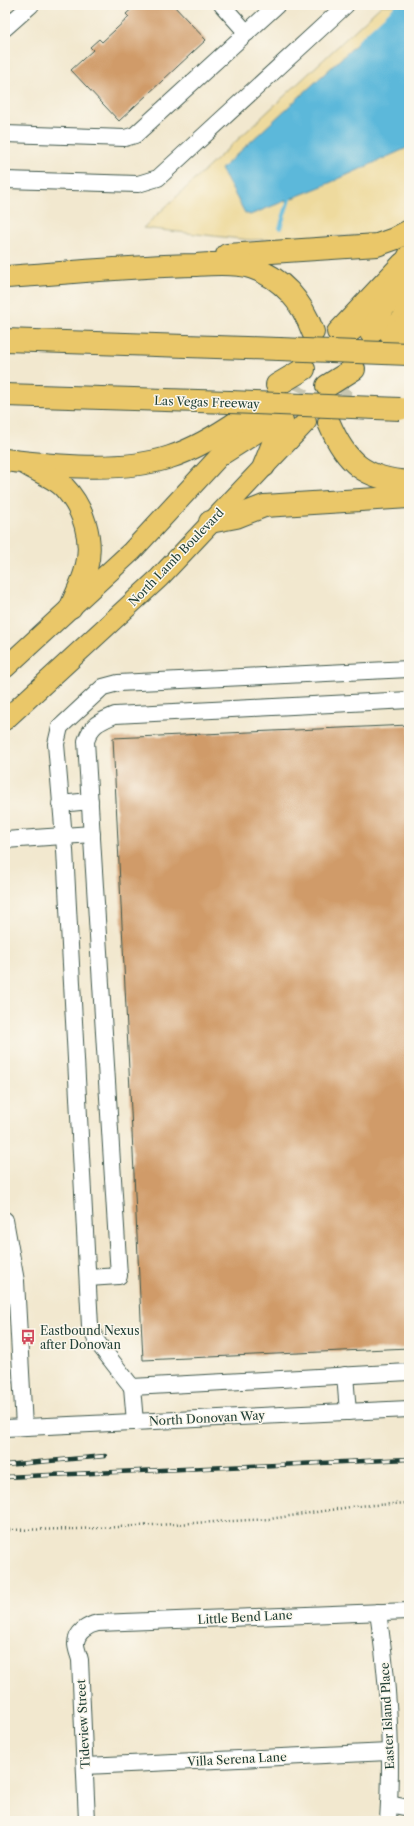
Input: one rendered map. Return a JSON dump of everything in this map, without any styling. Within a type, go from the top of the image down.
[{"type":"highway","points":[[172,265],[226,255],[377,245],[394,239],[409,231]]},
{"type":"highway","points":[[391,331],[386,304],[409,256]]},
{"type":"highway","points":[[5,277],[172,265],[224,264],[252,267],[280,282],[296,298],[307,315],[313,332]]},
{"type":"highway","points":[[343,332],[386,304],[409,293]]},
{"type":"highway","points":[[5,340],[409,354]]},
{"type":"highway","name":"Las Vegas Freeway","points":[[5,395],[256,417],[404,409]]},
{"type":"highway","points":[[223,453],[256,417]]},
{"type":"highway","points":[[14,462],[94,466],[132,464],[169,457],[200,445],[256,417]]},
{"type":"highway","points":[[256,417],[264,466]]},
{"type":"highway","points":[[329,423],[336,440],[349,460],[369,473],[391,481],[409,482]]},
{"type":"highway","points":[[14,462],[62,486],[76,503],[86,522],[89,541],[87,568],[71,607]]},
{"type":"highway","points":[[210,522],[236,517],[264,506],[409,497]]},
{"type":"main road","points":[[343,332],[409,256]]},
{"type":"main road","points":[[391,331],[409,311]]},
{"type":"main road","name":"North Lamb Boulevard","points":[[5,720],[159,578],[210,522],[306,422]]},
{"type":"main road","points":[[5,668],[132,551],[223,453]]},
{"type":"street","points":[[5,28],[31,5]]},
{"type":"street","points":[[222,5],[247,33]]},
{"type":"street","points":[[5,134],[125,138],[135,135],[277,5]]},
{"type":"street","points":[[5,180],[138,184],[158,178],[346,5]]},
{"type":"street","points":[[135,1422],[132,1387],[97,1342],[90,1326],[63,836],[56,744],[60,727],[103,687],[118,683],[409,669]]},
{"type":"street","points":[[88,1278],[119,1276],[86,741],[90,729],[103,720],[115,715],[409,700]]},
{"type":"street","points":[[60,804],[90,801]]},
{"type":"street","points":[[5,840],[92,834]]},
{"type":"street","points":[[5,1220],[16,1280],[24,1427]]},
{"type":"street","points":[[132,1387],[409,1372]]},
{"type":"street","points":[[345,1376],[348,1412]]},
{"type":"street","name":"North Donovan Way","points":[[5,1428],[409,1409]]},
{"type":"street","name":"Little Bend Lane","points":[[82,1630],[90,1625],[98,1623],[409,1611]]},
{"type":"street","name":"Easter Island Place","points":[[378,1612],[384,1656],[391,1786],[388,1821]]},
{"type":"street","name":"Tideview Street","points":[[82,1630],[78,1636],[76,1644],[80,1660],[87,1821]]},
{"type":"street","name":"Villa Serena Lane","points":[[85,1766],[389,1752]]},
{"type":"street","points":[[389,1804],[409,1808]]},
{"type":"path","points":[[5,1530],[86,1529],[270,1518],[357,1506],[409,1503]]},
{"type":"sand","points":[[382,5],[409,5],[409,219],[403,225],[380,235],[250,240],[143,228]]},
{"type":"water","points":[[399,5],[409,5],[409,147],[325,185],[250,215],[245,213],[221,169]]},
{"type":"building","points":[[136,5],[173,5],[206,40],[119,121],[71,70],[93,50],[90,47],[99,39],[102,42],[129,17],[126,14]]},
{"type":"building","points":[[409,725],[409,1348],[143,1360],[113,738]]},
{"type":"waterway","points":[[358,43],[399,5]]},
{"type":"waterway","points":[[280,228],[290,196]]},
{"type":"tunnel","points":[[282,420],[298,385]]},
{"type":"tunnel","points":[[329,423],[328,412],[343,386]]},
{"type":"railway","points":[[5,1465],[105,1456]]},
{"type":"railway","points":[[5,1477],[409,1459]]},
{"type":"place","name":"Eastbound Nexus after Donovan","points":[[28,1337]]}]
